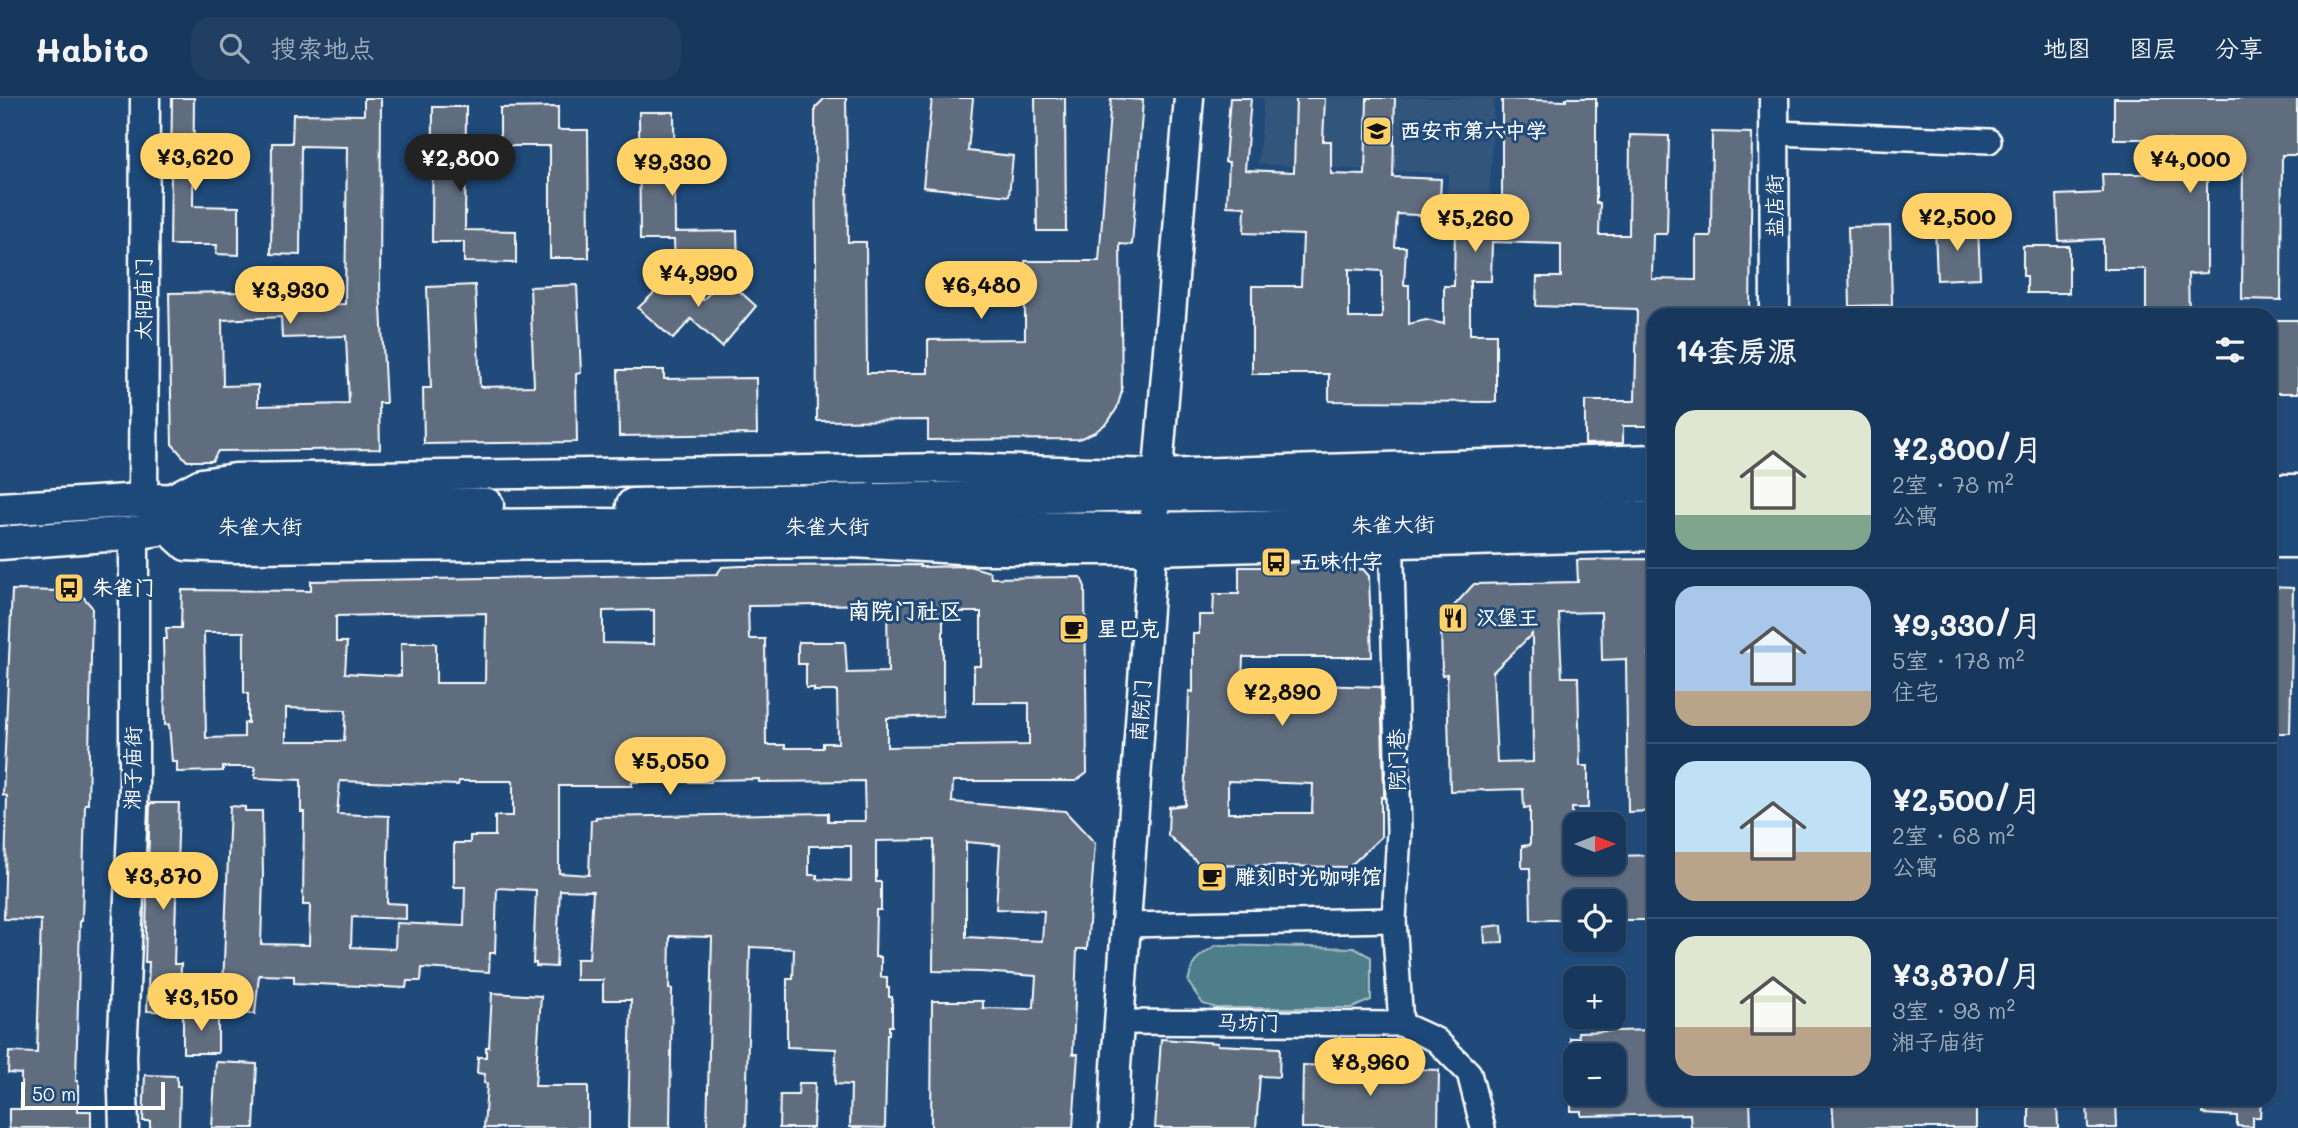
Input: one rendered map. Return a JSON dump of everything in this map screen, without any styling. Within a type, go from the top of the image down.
[{"type":"main road","name":"朱雀大街","points":[[0,509],[594,506],[1157,484],[1392,521],[1647,518]]},
{"type":"main road","name":"朱雀大街","points":[[0,543],[134,533],[158,510],[592,525],[1153,539],[1392,521],[1647,487]]},
{"type":"main road","points":[[2277,491],[2298,491]]},
{"type":"main road","points":[[2277,520],[2298,520]]},
{"type":"street","name":"太阳庙门","points":[[145,98],[158,510]]},
{"type":"street","points":[[1189,98],[1157,484],[1647,459]]},
{"type":"street","name":"盐店街","points":[[1774,98],[1775,308]]},
{"type":"street","points":[[1774,133],[1989,141]]},
{"type":"street","name":"南院门","points":[[1114,1128],[1115,1067],[1157,484]]},
{"type":"street","points":[[1392,521],[1647,536]]},
{"type":"street","name":"院门巷","points":[[1392,521],[1399,832],[1394,920],[1401,1024]]},
{"type":"street","name":"湘子庙街","points":[[124,1128],[122,1056],[134,785],[134,533]]},
{"type":"street","points":[[2277,543],[2298,543]]},
{"type":"street","points":[[1125,925],[1394,920]]},
{"type":"street","name":"马坊门","points":[[1120,1022],[1401,1024],[1436,1040],[1469,1073],[1483,1128]]},
{"type":"shaded area","name":"西安市第六中学","points":[[1264,98],[1494,98],[1489,217],[1444,215],[1449,174],[1258,164]]},
{"type":"green space","points":[[1217,945],[1354,948],[1371,957],[1371,1000],[1352,1008],[1217,1008],[1203,1004],[1188,982],[1197,959]]},
{"type":"building","points":[[172,98],[194,98],[193,206],[239,207],[239,255],[216,254],[217,245],[170,245]]},
{"type":"building","points":[[364,98],[381,98],[380,288],[386,403],[379,403],[380,449],[218,451],[212,461],[187,461],[172,444],[169,293],[243,292],[242,288],[281,286],[282,306],[345,304],[347,147],[301,146],[300,255],[271,254],[272,143],[292,143],[293,114],[364,115]],"holes":[[[281,317],[282,338],[346,336],[349,404],[258,406],[258,385],[223,386],[222,320]]]},
{"type":"building","points":[[825,98],[846,98],[848,242],[866,242],[867,373],[928,373],[928,340],[1025,339],[1025,261],[1099,261],[1111,98],[1143,100],[1132,245],[1120,244],[1122,391],[1117,408],[1108,422],[1079,439],[928,440],[928,420],[817,421],[815,108]]},
{"type":"building","points":[[932,98],[973,98],[968,151],[1013,156],[1009,196],[923,187]]},
{"type":"building","points":[[1035,98],[1065,98],[1066,231],[1037,231]]},
{"type":"building","points":[[1230,98],[1251,98],[1245,170],[1294,172],[1296,98],[1325,98],[1323,141],[1331,141],[1331,174],[1365,175],[1367,98],[1395,98],[1393,177],[1441,179],[1439,216],[1397,214],[1395,247],[1406,247],[1404,285],[1409,285],[1409,324],[1426,320],[1444,324],[1444,286],[1454,286],[1455,228],[1490,229],[1490,207],[1502,207],[1502,99],[1566,101],[1566,98],[1596,98],[1596,203],[1600,203],[1599,235],[1629,235],[1630,135],[1669,136],[1667,234],[1653,234],[1652,279],[1696,280],[1696,236],[1711,236],[1712,132],[1752,133],[1750,308],[1647,308],[1647,426],[1623,426],[1623,443],[1585,444],[1585,401],[1635,401],[1637,309],[1536,306],[1537,277],[1561,277],[1561,244],[1492,242],[1491,281],[1470,281],[1470,334],[1496,334],[1496,402],[1329,401],[1329,374],[1252,374],[1252,286],[1301,286],[1303,235],[1244,233],[1245,207],[1227,206],[1229,162],[1225,162]],"holes":[[[1349,269],[1382,271],[1382,318],[1349,318]]]},
{"type":"building","points":[[2114,98],[2297,98],[2297,155],[2282,155],[2281,300],[2242,299],[2243,155],[2207,155],[2207,273],[2188,274],[2189,308],[2146,308],[2146,269],[2103,269],[2103,239],[2059,241],[2057,195],[2103,193],[2102,174],[2170,174],[2170,139],[2114,139]]},
{"type":"building","points":[[433,107],[466,107],[465,230],[516,231],[516,263],[464,262],[464,242],[432,242]]},
{"type":"building","points":[[558,107],[558,130],[588,130],[589,258],[550,258],[550,146],[500,146],[500,108]]},
{"type":"building","points":[[639,112],[674,112],[675,232],[737,231],[738,264],[675,264],[674,240],[640,240]]},
{"type":"building","points":[[1890,226],[1892,305],[1850,306],[1848,227]]},
{"type":"building","points":[[1978,226],[1980,278],[1937,280],[1935,227]]},
{"type":"building","points":[[2023,246],[2069,246],[2069,293],[2027,293],[2027,276],[2023,276]]},
{"type":"building","points":[[674,274],[703,300],[724,277],[756,306],[722,347],[691,319],[673,339],[638,308]]},
{"type":"building","points":[[475,285],[480,387],[534,386],[530,287],[577,285],[581,373],[576,374],[577,442],[424,444],[423,388],[431,388],[427,287]]},
{"type":"building","points":[[2277,320],[2298,320],[2298,393],[2277,393]]},
{"type":"building","points":[[618,370],[664,370],[664,379],[756,378],[757,434],[619,436]]},
{"type":"building","points":[[1647,559],[1647,811],[1628,812],[1626,659],[1602,660],[1601,612],[1559,613],[1562,677],[1578,677],[1580,766],[1588,766],[1588,808],[1572,808],[1572,812],[1563,812],[1563,875],[1626,875],[1626,856],[1647,855],[1647,920],[1626,920],[1626,889],[1563,889],[1563,920],[1531,920],[1530,868],[1522,868],[1522,846],[1530,845],[1530,807],[1524,808],[1523,789],[1450,791],[1447,674],[1442,675],[1441,620],[1474,584],[1578,582],[1577,560]],"holes":[[[1532,634],[1533,762],[1497,763],[1493,672]]]},
{"type":"building","points":[[1309,562],[1309,570],[1363,569],[1369,576],[1372,657],[1243,657],[1242,683],[1381,687],[1384,798],[1381,797],[1381,837],[1349,867],[1200,865],[1168,835],[1169,807],[1185,805],[1189,691],[1193,692],[1193,634],[1199,634],[1199,615],[1213,615],[1214,594],[1239,594],[1239,567],[1283,567],[1283,563]],"holes":[[[1228,781],[1313,784],[1312,813],[1228,813]]]},
{"type":"building","points":[[969,566],[990,572],[991,578],[1081,577],[1085,587],[1087,773],[1076,781],[953,781],[952,802],[1065,811],[1095,843],[1087,949],[1077,949],[1073,1054],[1078,1054],[1073,1128],[931,1128],[932,1001],[983,1001],[983,1008],[1030,1009],[1034,1007],[1036,976],[933,971],[934,840],[876,841],[876,882],[881,882],[881,910],[876,910],[875,957],[881,957],[881,977],[887,977],[889,997],[892,997],[892,1026],[889,1026],[887,1034],[885,1128],[850,1127],[851,1085],[835,1084],[836,1049],[787,1047],[787,979],[793,979],[794,949],[750,947],[746,1128],[707,1128],[712,937],[670,936],[670,1128],[628,1128],[631,1000],[603,1000],[603,980],[576,980],[576,959],[589,959],[593,891],[560,890],[556,967],[536,966],[536,963],[533,963],[536,890],[497,888],[495,953],[490,953],[489,972],[422,968],[421,981],[407,981],[406,988],[294,983],[294,976],[259,975],[255,1014],[222,1013],[230,806],[245,807],[245,811],[262,811],[261,944],[309,945],[310,905],[303,905],[304,812],[301,812],[301,780],[255,778],[255,767],[177,772],[177,762],[172,762],[169,724],[165,725],[163,639],[167,639],[166,628],[181,628],[182,590],[311,591],[311,581],[717,574],[722,567]],"holes":[[[887,604],[888,672],[847,673],[845,642],[799,642],[798,664],[806,664],[806,688],[814,688],[814,691],[837,691],[838,743],[823,743],[823,748],[766,745],[765,639],[749,639],[748,606]],[[654,610],[654,644],[603,643],[603,611]],[[943,612],[981,612],[981,666],[974,666],[974,703],[1029,703],[1029,745],[887,747],[887,718],[943,716]],[[486,613],[485,683],[436,683],[434,643],[401,643],[401,676],[345,673],[347,642],[336,642],[336,616]],[[204,632],[244,632],[244,693],[248,693],[248,723],[244,723],[244,737],[206,738]],[[286,708],[346,710],[344,741],[286,741]],[[759,779],[759,782],[864,781],[865,821],[828,821],[828,813],[596,817],[591,820],[589,875],[559,873],[559,786]],[[340,781],[458,785],[459,781],[513,781],[513,816],[495,816],[495,836],[470,836],[470,843],[454,843],[454,887],[465,887],[464,926],[396,923],[395,949],[351,947],[352,917],[406,919],[406,904],[387,903],[389,816],[337,814]],[[966,842],[1000,845],[996,909],[1044,911],[1042,941],[966,937]],[[809,846],[851,846],[851,881],[817,879],[817,875],[809,875]]]},
{"type":"building","points":[[2277,587],[2293,588],[2290,733],[2277,733]]},
{"type":"building","points":[[12,590],[64,591],[70,598],[78,591],[92,607],[88,804],[85,804],[76,1081],[78,1111],[91,1111],[91,1128],[9,1128],[9,1109],[21,1109],[21,1074],[8,1073],[9,1052],[37,1053],[41,920],[4,919],[7,796],[3,795]]},
{"type":"building","points":[[150,803],[179,803],[174,964],[181,964],[180,993],[192,993],[191,1012],[147,1011],[149,962],[145,962]]},
{"type":"building","points":[[1502,925],[1503,942],[1485,943],[1484,927]]},
{"type":"building","points":[[492,993],[541,996],[535,1086],[588,1086],[588,1128],[484,1128],[487,1084],[484,1083],[485,1074],[477,1073],[478,1057],[486,1057],[486,1047],[489,1047]]},
{"type":"building","points":[[183,1014],[218,1014],[218,1053],[183,1053]]},
{"type":"building","points":[[1647,1030],[1647,1106],[1750,1106],[1751,1128],[1691,1128],[1690,1114],[1581,1116],[1581,1111],[1571,1111],[1571,1106],[1626,1106],[1626,1043],[1570,1043],[1570,1038],[1579,1038],[1578,1032]]},
{"type":"building","points":[[1161,1039],[1280,1048],[1279,1077],[1260,1076],[1256,1128],[1155,1128]]},
{"type":"building","points":[[216,1062],[257,1064],[254,1128],[212,1128]]},
{"type":"building","points":[[1303,1065],[1439,1070],[1438,1128],[1302,1128]]},
{"type":"building","points":[[145,1075],[177,1076],[177,1086],[180,1086],[179,1128],[150,1128],[150,1121],[143,1121]]},
{"type":"building","points":[[799,1083],[815,1083],[813,1128],[779,1128],[780,1095],[798,1095]]},
{"type":"building","points":[[1832,1106],[1976,1106],[1976,1128],[1834,1128]]},
{"type":"building","points":[[2029,1106],[2057,1106],[2058,1128],[2029,1128]]},
{"type":"building","points":[[2087,1106],[2116,1106],[2117,1128],[2088,1128]]},
{"type":"building","points":[[2204,1106],[2261,1106],[2260,1117],[2253,1117],[2253,1127],[2237,1126],[2237,1116],[2203,1114]]},
{"type":"place","name":"西安市第六中学","points":[[1377,131]]},
{"type":"place","name":"五味什字","points":[[1276,562]]},
{"type":"place","name":"朱雀门","points":[[69,588]]},
{"type":"place","name":"汉堡王","points":[[1453,618]]},
{"type":"place","name":"星巴克","points":[[1074,629]]},
{"type":"place","name":"雕刻时光咖啡馆","points":[[1212,877]]},
{"type":"district","name":"南院门社区","points":[[905,611]]}]
